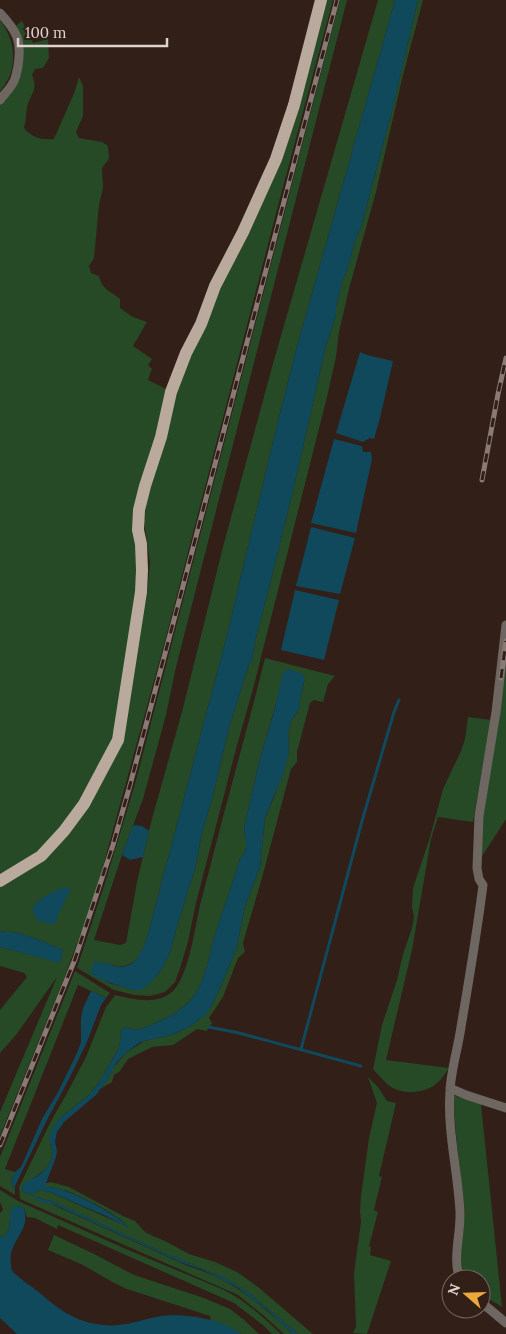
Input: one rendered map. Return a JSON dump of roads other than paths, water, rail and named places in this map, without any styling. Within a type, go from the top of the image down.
[{"type":"main road","points":[[0,881],[40,856],[64,831],[84,804],[118,740],[141,592],[141,544],[138,530],[139,510],[144,486],[161,437],[176,377],[201,324],[215,286],[244,232],[276,159],[294,105],[321,0]]},
{"type":"street","points":[[0,13],[8,21],[19,40],[18,66],[14,82],[0,100]]},
{"type":"street","points":[[457,1269],[460,1198],[452,1137],[450,1088],[483,885],[479,879],[477,868],[479,816],[496,712],[506,625]]},
{"type":"street","points":[[450,1088],[506,1108]]},
{"type":"street","points":[[491,1310],[506,1323]]},
{"type":"water","points":[[395,0],[418,0],[393,107],[361,227],[343,279],[336,307],[336,315],[325,350],[295,482],[255,641],[252,661],[249,664],[229,728],[202,833],[195,869],[170,952],[162,969],[142,990],[122,987],[90,974],[95,961],[101,964],[103,962],[120,967],[132,964],[140,954],[146,939],[227,635],[296,350]]},
{"type":"water","points":[[360,352],[393,361],[374,439],[370,438],[363,442],[336,433]]},
{"type":"water","points":[[334,439],[362,446],[363,452],[371,452],[372,459],[356,533],[311,523]]},
{"type":"water","points":[[311,527],[355,538],[340,594],[296,586]]},
{"type":"water","points":[[295,590],[339,600],[324,660],[281,650]]},
{"type":"water","points":[[288,669],[302,674],[305,678],[300,707],[291,721],[288,732],[289,752],[283,774],[265,818],[260,867],[245,906],[237,947],[211,1007],[204,1017],[200,1018],[193,1025],[171,1035],[139,1043],[126,1053],[117,1062],[96,1095],[64,1122],[57,1132],[55,1142],[56,1157],[46,1187],[65,1191],[90,1202],[123,1222],[129,1228],[50,1192],[39,1190],[34,1193],[34,1196],[22,1191],[23,1184],[39,1175],[51,1161],[53,1152],[49,1140],[52,1129],[60,1118],[87,1097],[98,1084],[119,1048],[122,1029],[125,1027],[141,1029],[168,1017],[188,1003],[196,993],[205,973],[214,938],[240,859],[245,851],[244,828],[259,762],[283,673]]},
{"type":"water","points":[[133,825],[142,826],[149,831],[143,857],[130,860],[122,855]]},
{"type":"water","points":[[65,887],[70,889],[54,925],[37,920],[33,907],[56,890]]},
{"type":"water","points":[[0,931],[25,935],[63,950],[60,963],[0,947]]},
{"type":"water","points":[[91,991],[106,998],[101,1005],[87,1042],[15,1186],[15,1191],[11,1181],[15,1172],[21,1167],[42,1119],[77,1053],[81,1042],[83,1008]]},
{"type":"water","points":[[36,1197],[54,1202],[162,1252],[227,1279],[249,1293],[298,1334],[293,1334],[267,1310],[229,1283],[55,1205],[35,1200]]},
{"type":"water","points":[[13,1207],[24,1208],[25,1222],[11,1254],[12,1271],[66,1313],[83,1321],[103,1325],[123,1324],[156,1317],[188,1316],[212,1320],[233,1328],[241,1334],[17,1334],[0,1318],[0,1235],[2,1238],[7,1233],[10,1211]]},
{"type":"waterway","points":[[301,1049],[362,821],[399,700]]},
{"type":"waterway","points":[[209,1027],[239,1033],[361,1066]]},
{"type":"railway","points":[[0,1145],[75,959],[113,845],[337,0]]},
{"type":"railway","points":[[482,480],[506,358]]},
{"type":"railway","points":[[501,678],[506,641]]}]
